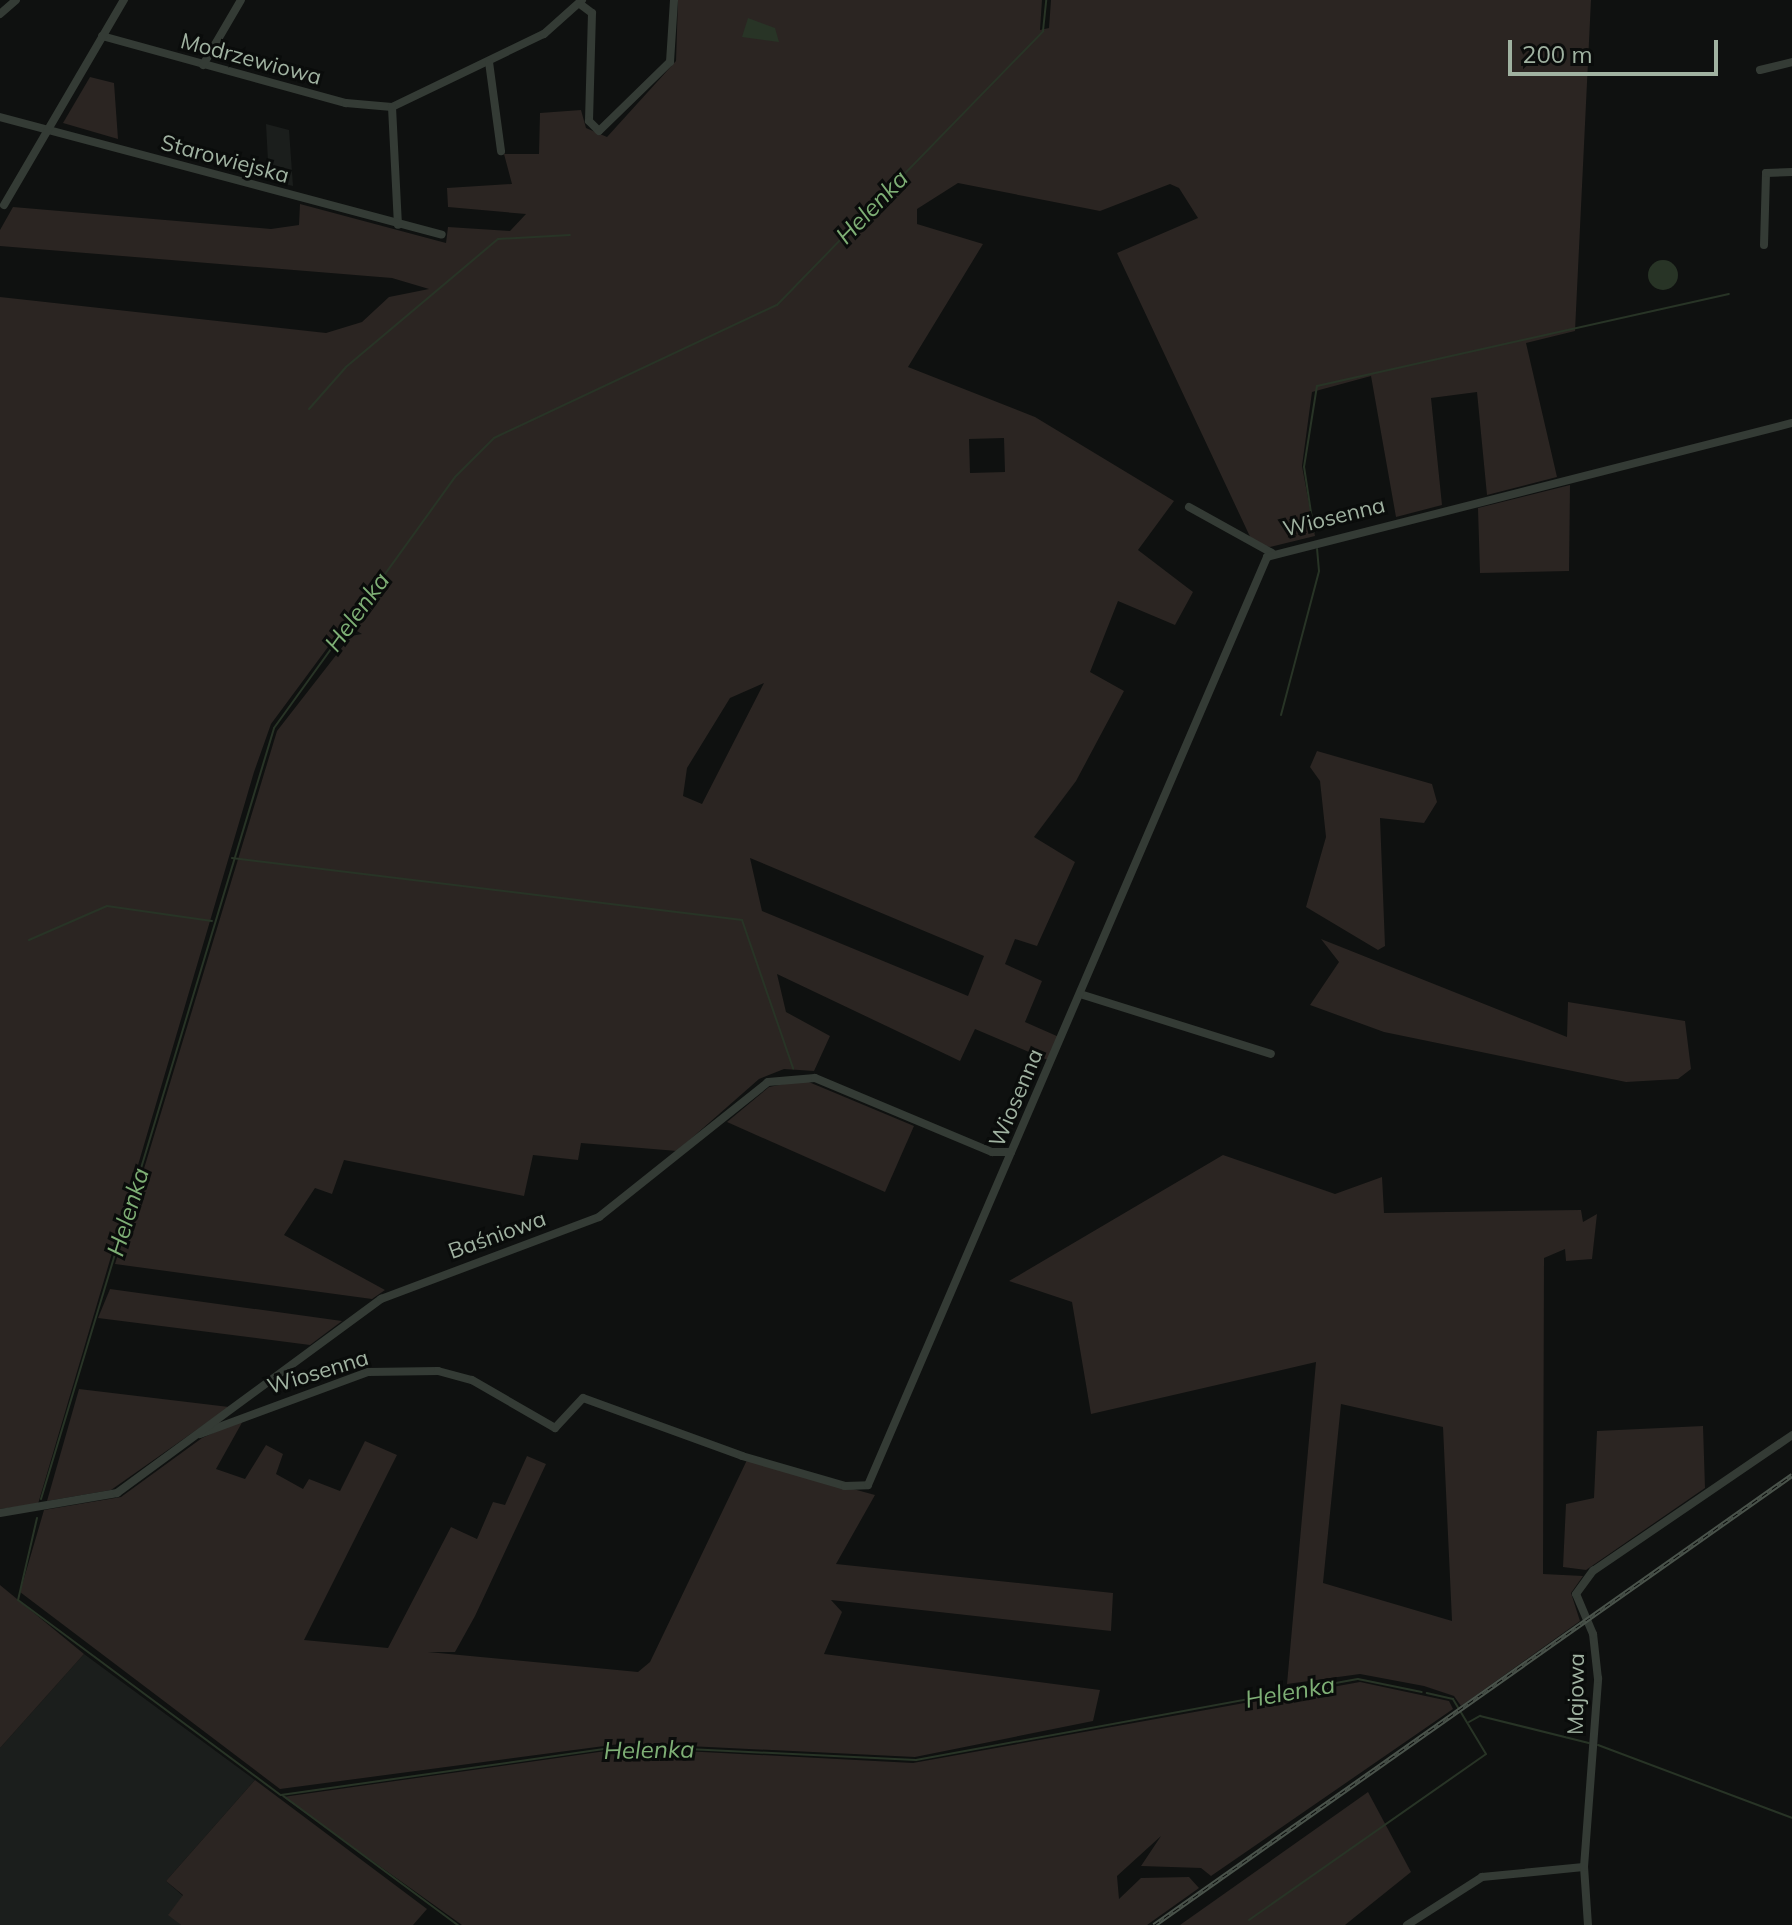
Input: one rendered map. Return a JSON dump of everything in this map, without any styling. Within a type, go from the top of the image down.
[{"type":"street","points":[[0,14],[16,0]]},
{"type":"street","points":[[4,205],[43,129],[124,0]]},
{"type":"street","points":[[203,65],[241,0]]},
{"type":"street","name":"Modrzewiowa","points":[[102,36],[346,103],[392,107],[489,62],[554,27],[581,2],[592,13],[589,121],[599,131],[670,62],[674,0]]},
{"type":"street","points":[[489,62],[501,151]]},
{"type":"street","points":[[1760,70],[1792,62]]},
{"type":"street","points":[[392,107],[398,225]]},
{"type":"street","name":"Starowiejska","points":[[0,117],[442,235]]},
{"type":"street","points":[[1764,245],[1766,173],[1792,172]]},
{"type":"street","name":"Wiosenna","points":[[200,1434],[368,1372],[438,1371],[472,1380],[555,1428],[583,1398],[742,1456],[845,1486],[868,1485],[1272,553],[1792,423]]},
{"type":"street","points":[[1189,507],[1272,553]]},
{"type":"street","points":[[1080,994],[1271,1054]]},
{"type":"street","name":"Baśniowa","points":[[0,1513],[111,1496],[403,1287],[599,1217],[768,1082],[815,1078],[992,1152],[1011,1152]]},
{"type":"street","name":"Majowa","points":[[1588,1925],[1584,1867],[1598,1679],[1595,1642],[1576,1594],[1593,1571],[1792,1435]]},
{"type":"street","points":[[1407,1925],[1482,1877],[1584,1867]]},
{"type":"shaded area","points":[[678,0],[1042,0],[1040,30],[1049,28],[1051,0],[1591,0],[1575,331],[1526,343],[1557,477],[1487,495],[1477,392],[1431,398],[1442,505],[1396,517],[1371,376],[1312,392],[1302,466],[1315,536],[1270,547],[1253,543],[1117,253],[1198,218],[1179,188],[1170,184],[1100,211],[958,183],[917,209],[917,224],[983,244],[908,367],[1035,417],[1174,501],[1138,550],[1193,592],[1175,625],[1118,601],[1090,672],[1124,691],[1076,781],[1034,837],[1075,862],[1037,946],[1015,939],[1005,964],[1042,981],[1025,1022],[1059,1037],[1048,1060],[975,1029],[960,1061],[777,974],[786,1012],[830,1036],[814,1071],[784,1069],[759,1079],[677,1151],[581,1143],[578,1160],[533,1155],[524,1196],[344,1160],[332,1194],[315,1188],[284,1235],[385,1290],[372,1299],[115,1264],[277,731],[351,636],[362,634],[345,624],[271,724],[254,772],[38,1504],[0,1509],[0,297],[326,333],[362,322],[389,297],[429,289],[392,278],[0,246],[0,230],[13,207],[271,229],[299,225],[300,204],[446,243],[448,227],[510,231],[526,214],[448,207],[447,188],[512,184],[504,154],[539,154],[540,113],[581,110],[586,128],[607,137],[676,61]],"holes":[[[1004,438],[1005,472],[970,473],[969,439]],[[764,683],[702,804],[683,796],[687,768],[730,698]],[[750,858],[984,956],[968,996],[762,911]]]},
{"type":"shaded area","points":[[748,18],[775,28],[779,42],[742,37]]},
{"type":"shaded area","points":[[90,77],[114,83],[118,139],[63,123]]},
{"type":"shaded area","points":[[266,124],[289,130],[293,186],[269,180]]},
{"type":"shaded area","points":[[1663,260],[1669,261],[1677,269],[1677,281],[1669,289],[1663,290],[1657,289],[1649,281],[1648,275],[1649,269],[1657,261]]},
{"type":"shaded area","points":[[1570,485],[1569,571],[1480,573],[1478,508]]},
{"type":"shaded area","points":[[1317,751],[1432,784],[1437,802],[1424,823],[1380,818],[1385,946],[1378,950],[1306,907],[1326,837],[1320,781],[1310,767]]},
{"type":"shaded area","points":[[1321,939],[1567,1037],[1568,1002],[1685,1021],[1691,1069],[1678,1079],[1626,1082],[1384,1032],[1310,1005],[1339,962]]},
{"type":"shaded area","points":[[804,1080],[914,1126],[885,1192],[727,1122],[769,1087]]},
{"type":"shaded area","points":[[1223,1155],[1335,1194],[1382,1177],[1384,1213],[1581,1210],[1583,1222],[1597,1214],[1592,1259],[1566,1261],[1565,1249],[1544,1258],[1543,1574],[1583,1576],[1571,1593],[1580,1621],[1461,1706],[1454,1696],[1424,1686],[1360,1674],[1287,1684],[1316,1362],[1091,1414],[1072,1302],[1009,1281]],"holes":[[[1341,1404],[1443,1427],[1452,1621],[1323,1583]]]},
{"type":"shaded area","points":[[110,1289],[342,1321],[310,1345],[98,1318]]},
{"type":"shaded area","points":[[79,1389],[229,1407],[111,1490],[47,1501]]},
{"type":"shaded area","points":[[244,1419],[216,1469],[245,1479],[266,1445],[283,1454],[276,1474],[303,1489],[309,1479],[340,1491],[365,1441],[397,1455],[304,1640],[388,1648],[451,1527],[477,1539],[493,1502],[505,1505],[527,1456],[546,1464],[475,1616],[455,1652],[428,1652],[638,1672],[650,1662],[747,1460],[875,1495],[836,1564],[1113,1593],[1111,1631],[831,1600],[842,1612],[824,1654],[1100,1690],[1093,1721],[915,1757],[627,1743],[280,1789],[20,1592],[44,1510],[121,1497],[202,1438]]},
{"type":"shaded area","points":[[1703,1426],[1705,1488],[1586,1570],[1563,1567],[1566,1504],[1594,1498],[1597,1431]]},
{"type":"shaded area","points":[[0,1585],[84,1654],[0,1748]]},
{"type":"shaded area","points":[[84,1654],[255,1780],[166,1881],[183,1896],[169,1914],[181,1925],[0,1925],[0,1748]]},
{"type":"shaded area","points":[[1360,1682],[1449,1701],[1453,1709],[1211,1876],[1201,1868],[1141,1866],[1161,1836],[1117,1876],[1119,1899],[1141,1878],[1189,1877],[1199,1888],[1147,1925],[462,1925],[283,1797],[627,1748],[913,1763]]},
{"type":"shaded area","points":[[255,1780],[427,1909],[413,1925],[181,1925],[168,1915],[183,1895],[166,1881]]},
{"type":"shaded area","points":[[1368,1792],[1411,1872],[1345,1925],[1180,1925]]},
{"type":"waterway","name":"Helenka","points":[[41,1499],[274,728],[455,477],[494,438],[777,305],[1043,31],[1046,0]]},
{"type":"waterway","points":[[309,409],[346,367],[498,239],[570,235]]},
{"type":"waterway","points":[[1314,532],[1304,467],[1317,386],[1729,294]]},
{"type":"waterway","points":[[1281,715],[1319,571],[1317,549]]},
{"type":"waterway","points":[[232,858],[742,920],[793,1068]]},
{"type":"waterway","points":[[29,940],[107,906],[212,921]]},
{"type":"waterway","name":"Helenka","points":[[37,1518],[18,1600],[281,1795],[627,1746],[916,1760],[1358,1679],[1422,1692]]},
{"type":"waterway","points":[[1249,1920],[1486,1754],[1453,1699],[1427,1693]]},
{"type":"waterway","name":"Helenka","points":[[1469,1722],[1480,1716],[1589,1743]]},
{"type":"waterway","name":"Helenka","points":[[1598,1745],[1792,1818]]},
{"type":"waterway","points":[[282,1795],[458,1925]]},
{"type":"railway","points":[[1154,1925],[1792,1475]]}]
